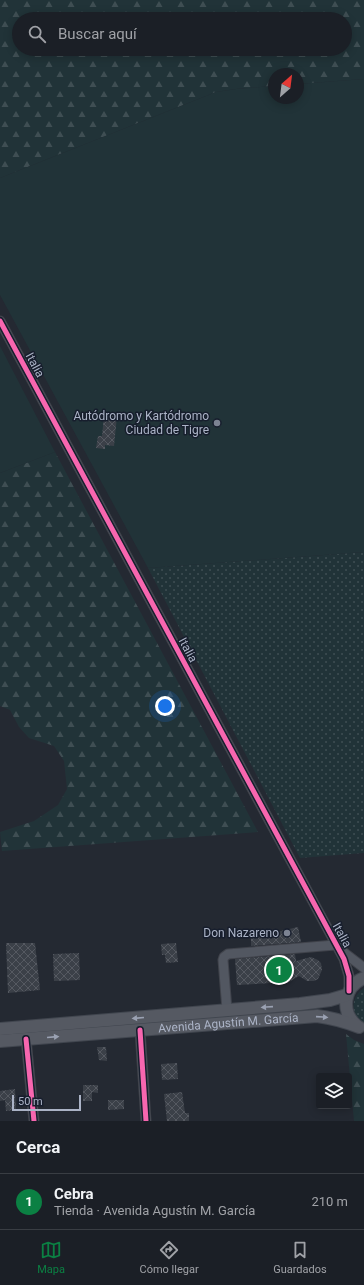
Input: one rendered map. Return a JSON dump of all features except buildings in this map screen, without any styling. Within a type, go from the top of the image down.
[{"type":"main road","points":[[361,1028],[352,1022],[346,1007],[348,993],[355,984],[364,978]]},
{"type":"main road","name":"Avenida Agustín M. García","points":[[0,1029],[300,1004],[330,1000],[348,993]]},
{"type":"main road","name":"Avenida Agustín M. García","points":[[0,1041],[317,1016],[337,1019],[361,1028]]},
{"type":"street","name":"Italia","points":[[0,321],[346,966],[349,976],[348,993]]},
{"type":"street","name":"Italia","points":[[335,946],[364,968]]},
{"type":"street","points":[[226,1010],[224,956],[228,954],[335,946]]},
{"type":"street","points":[[140,1030],[146,1121]]},
{"type":"street","points":[[26,1039],[34,1121]]},
{"type":"green space","points":[[0,0],[364,0],[364,79],[304,84],[304,68],[268,68],[268,86],[216,92],[0,178]]},
{"type":"green space","name":"Autódromo y Kartódromo Ciudad de Tigre","points":[[364,79],[364,552],[148,568],[0,295],[0,178],[216,92],[268,86],[268,104],[304,104],[304,84]]},
{"type":"green space","points":[[0,346],[55,452],[0,473]]},
{"type":"green space","points":[[55,452],[258,832],[2,851],[0,832],[34,821],[58,805],[67,789],[64,761],[54,746],[29,738],[19,727],[10,710],[0,706],[0,473]]},
{"type":"green space","points":[[364,552],[364,853],[300,858],[148,568]]},
{"type":"green space","points":[[364,988],[364,1024],[356,1016],[354,1011],[354,1001],[359,992]]},
{"type":"green space","points":[[346,1034],[354,1040],[364,1044],[364,1121],[354,1121],[352,1073],[350,1073]]},
{"type":"cycle path","points":[[0,321],[344,959],[349,976],[349,991]]},
{"type":"cycle path","points":[[140,1030],[146,1121]]},
{"type":"cycle path","points":[[26,1039],[34,1121]]},
{"type":"place","name":"Autódromo y Kartódromo Ciudad de Tigre","points":[[217,423]]},
{"type":"place","name":"Don Nazareno","points":[[287,933]]},
{"type":"place","name":"Cebra","points":[[279,970]]}]
